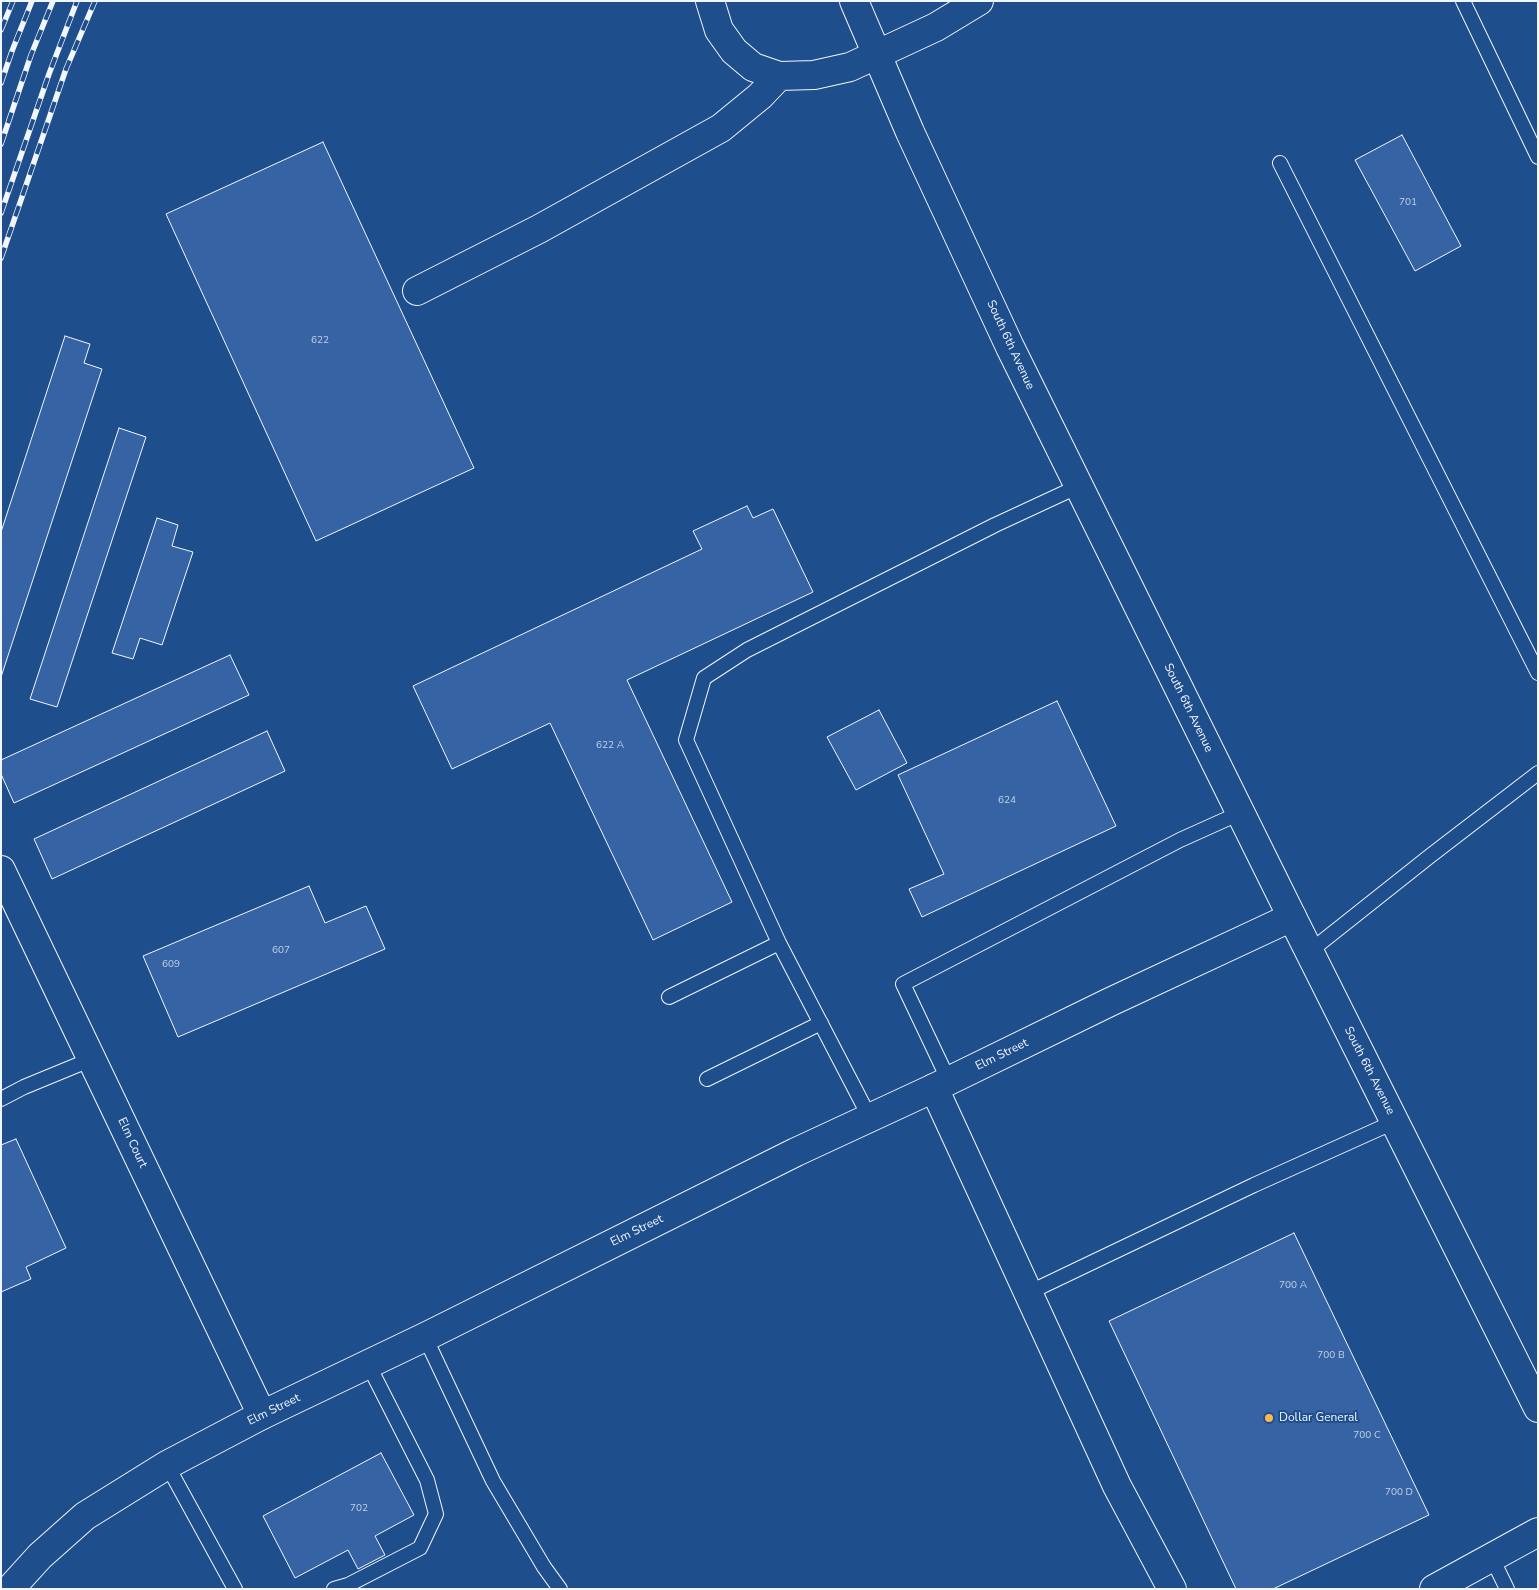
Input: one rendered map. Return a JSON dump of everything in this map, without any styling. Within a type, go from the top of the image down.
[{"type":"street","points":[[710,1],[719,30],[734,51],[753,67],[779,76],[814,75],[850,67],[936,27],[979,1]]},
{"type":"street","name":"South 6th Avenue","points":[[854,1],[910,132],[1006,338],[1240,813],[1538,1408]]},
{"type":"street","points":[[417,291],[539,229],[720,128],[760,96],[779,76]]},
{"type":"street","name":"Elm Court","points":[[1,870],[262,1416]]},
{"type":"street","name":"Elm Street","points":[[10,1589],[40,1556],[85,1516],[167,1464],[796,1152],[1292,917]]},
{"type":"street","points":[[942,1084],[1028,1293],[1117,1486],[1172,1589]]},
{"type":"street","points":[[1434,1589],[1538,1532]]},
{"type":"lane","points":[[1463,1],[1538,157]]},
{"type":"lane","points":[[1280,163],[1538,673]]},
{"type":"lane","points":[[870,1118],[779,943],[686,740],[704,678],[747,650],[995,525],[1079,486]]},
{"type":"lane","points":[[1310,952],[1538,772]]},
{"type":"lane","points":[[942,1084],[903,984],[1180,840],[1240,813]]},
{"type":"lane","points":[[669,998],[779,943]]},
{"type":"lane","points":[[707,1079],[821,1023]]},
{"type":"lane","points":[[1,1099],[24,1087],[92,1059]]},
{"type":"lane","points":[[1028,1293],[1254,1185],[1394,1122]]},
{"type":"lane","points":[[425,1337],[493,1480],[544,1567],[560,1589]]},
{"type":"lane","points":[[334,1589],[348,1585],[420,1548],[436,1514],[427,1480],[368,1364]]},
{"type":"lane","points":[[167,1464],[235,1589]]},
{"type":"lane","points":[[1492,1558],[1507,1589]]},
{"type":"building","points":[[1402,135],[1461,246],[1415,271],[1355,160]]},
{"type":"building","points":[[323,142],[474,468],[316,541],[166,214]]},
{"type":"building","points":[[65,336],[90,344],[84,363],[102,369],[1,677],[1,532]]},
{"type":"building","points":[[119,428],[146,437],[57,707],[30,699]]},
{"type":"building","points":[[747,506],[753,518],[773,509],[813,592],[627,680],[732,902],[653,940],[550,723],[452,769],[413,686],[702,549],[693,531]]},
{"type":"building","points":[[157,518],[178,525],[172,546],[193,552],[162,645],[140,638],[133,659],[112,653]]},
{"type":"building","points":[[230,655],[249,695],[14,803],[1,774],[1,760]]},
{"type":"building","points":[[1057,701],[1116,826],[922,917],[909,889],[944,874],[898,775]]},
{"type":"building","points":[[879,710],[907,763],[856,790],[827,737]]},
{"type":"building","points":[[267,731],[285,771],[52,879],[34,839]]},
{"type":"building","points":[[309,886],[325,923],[366,906],[385,949],[178,1037],[143,956]]},
{"type":"building","points":[[16,1139],[66,1248],[26,1267],[31,1279],[1,1292],[1,1145]]},
{"type":"building","name":"Dollar General","points":[[1294,1233],[1429,1515],[1273,1589],[1236,1589],[1109,1321]]},
{"type":"building","points":[[381,1453],[414,1515],[375,1536],[385,1555],[358,1569],[348,1550],[295,1578],[263,1516]]},
{"type":"railway","points":[[1,30],[13,1]]},
{"type":"railway","points":[[1,83],[32,1]]},
{"type":"railway","points":[[1,144],[31,55],[53,1]]},
{"type":"railway","points":[[1,213],[49,74],[77,1]]},
{"type":"railway","points":[[1,258],[66,69],[95,1]]},
{"type":"place","name":"Dollar General","points":[[1269,1418]]}]
